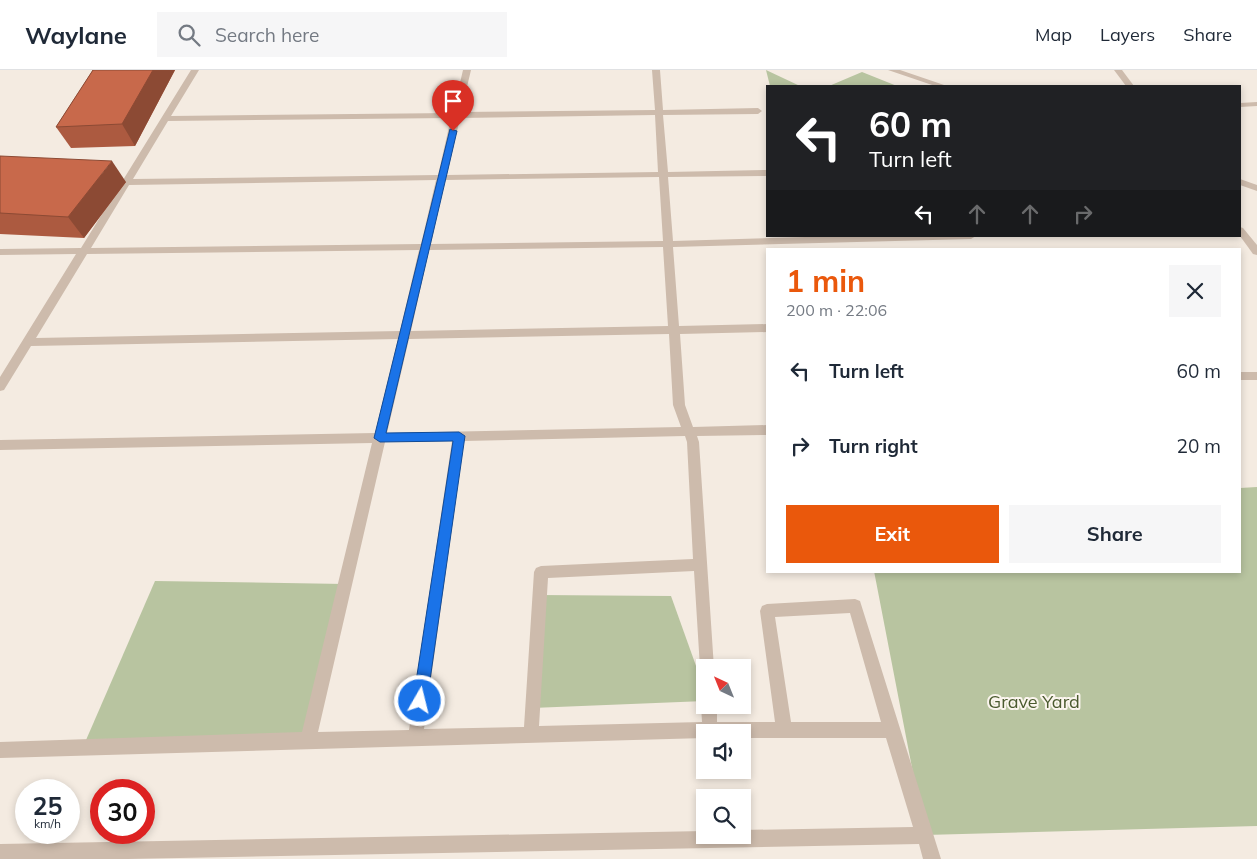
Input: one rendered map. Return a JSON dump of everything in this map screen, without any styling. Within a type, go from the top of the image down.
[{"type":"street","points":[[0,387],[194,70]]},
{"type":"street","points":[[308,740],[467,70]]},
{"type":"street","points":[[656,70],[680,405],[693,442],[706,659]]},
{"type":"street","points":[[892,70],[940,85]]},
{"type":"street","points":[[1118,70],[1129,85]]},
{"type":"street","points":[[1241,104],[1257,104]]},
{"type":"street","points":[[164,119],[758,111]]},
{"type":"street","points":[[126,182],[766,173]]},
{"type":"street","points":[[1241,182],[1257,188]]},
{"type":"street","points":[[1241,231],[1257,252]]},
{"type":"street","points":[[0,252],[668,244],[933,237]]},
{"type":"street","points":[[28,342],[766,328]]},
{"type":"street","points":[[1241,376],[1257,376]]},
{"type":"street","points":[[0,445],[766,430]]},
{"type":"street","points":[[415,738],[459,436]]},
{"type":"street","points":[[531,735],[541,572],[700,565]]},
{"type":"street","points":[[784,729],[767,611],[855,606],[932,859]]},
{"type":"street","points":[[751,729],[892,730]]},
{"type":"street","points":[[0,750],[696,730]]},
{"type":"street","points":[[0,853],[925,835]]},
{"type":"green space","points":[[766,70],[798,85],[770,85]]},
{"type":"green space","points":[[862,72],[894,85],[831,85]]},
{"type":"green space","name":"Grave Yard","points":[[1257,487],[1257,826],[925,835],[874,573],[1241,573],[1241,488]]},
{"type":"green space","points":[[155,581],[345,584],[308,740],[83,747]]},
{"type":"green space","points":[[539,595],[671,596],[696,666],[696,701],[532,708]]},
{"type":"building","points":[[93,70],[153,70],[122,124],[56,127]]},
{"type":"building","points":[[0,156],[112,161],[68,217],[0,213]]},
{"type":"route","points":[[420,701],[459,436],[380,438],[453,131]]}]
